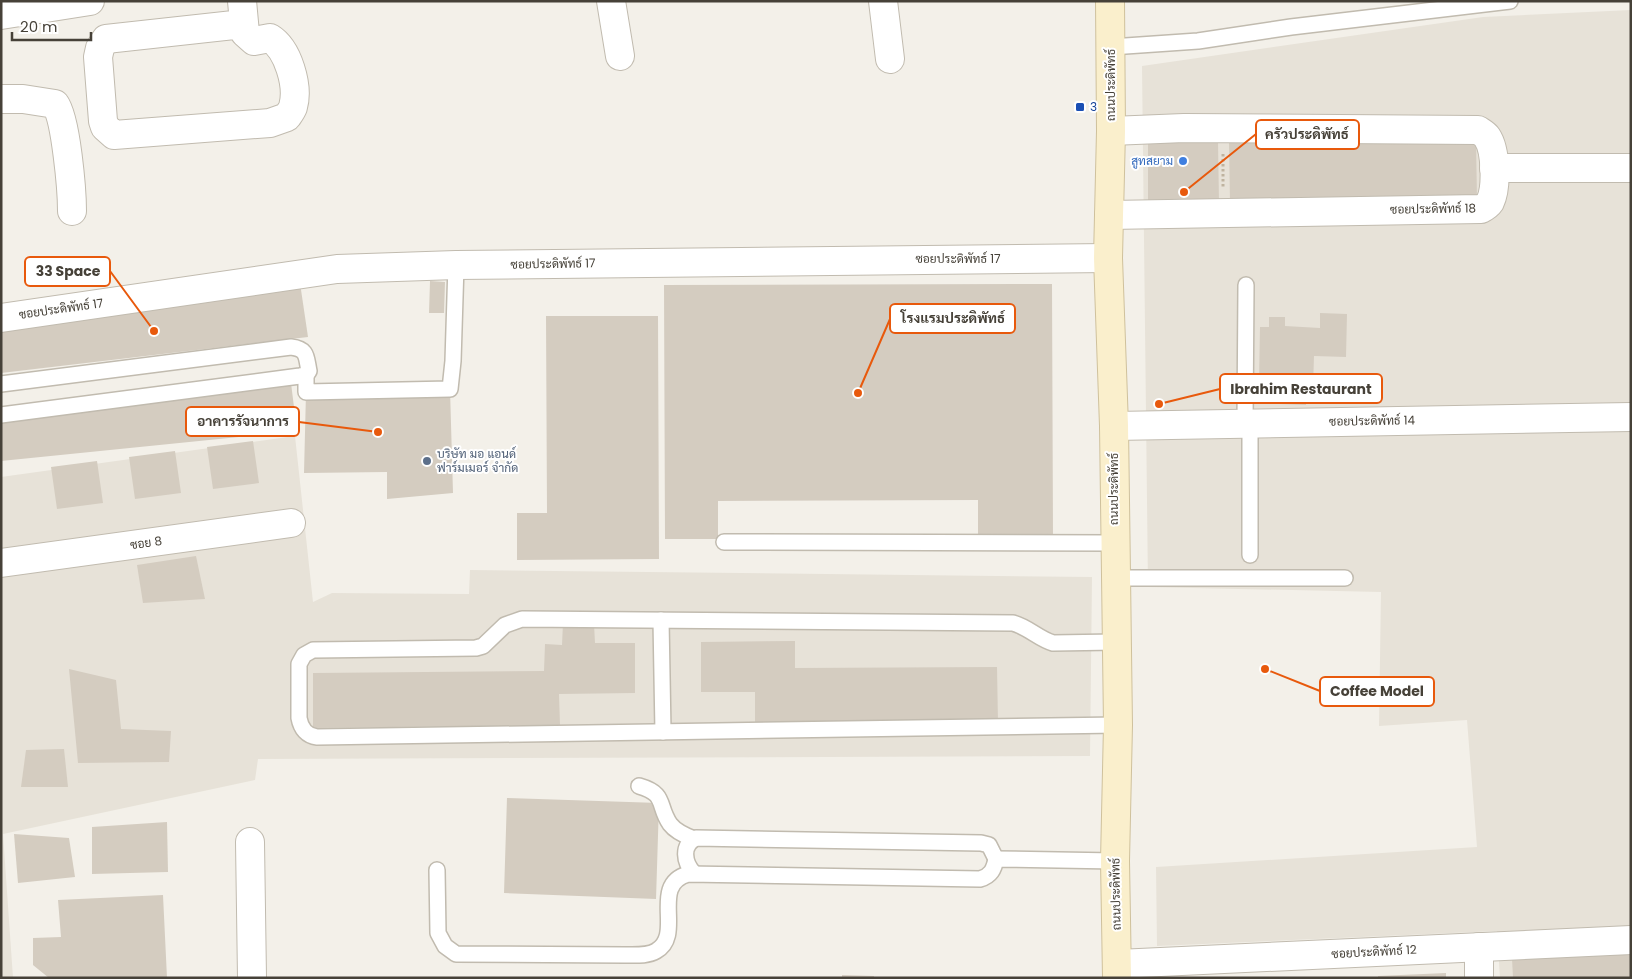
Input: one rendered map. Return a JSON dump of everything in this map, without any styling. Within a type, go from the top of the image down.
[{"type":"main road","name":"ถนนประดิพัทธ์","points":[[1110,1],[1111,131],[1108,258],[1114,426],[1114,544],[1118,725],[1115,861],[1118,971]]},
{"type":"street","points":[[1,15],[42,5],[90,1]]},
{"type":"street","points":[[611,1],[620,56]]},
{"type":"street","points":[[883,1],[890,59]]},
{"type":"street","points":[[242,13],[246,33],[254,41],[270,38],[277,42],[284,51],[295,87],[293,108],[287,117],[270,123],[114,135],[105,127],[98,57],[100,48],[106,39],[242,13]]},
{"type":"street","points":[[1,99],[39,101],[55,104],[58,108],[62,122],[72,190],[72,212]]},
{"type":"street","name":"ซอยประดิพัทธ์ 18","points":[[1109,215],[1481,209],[1489,204],[1494,191],[1492,147],[1486,136],[1478,130],[1184,128],[1111,131]]},
{"type":"street","points":[[1494,168],[1631,168]]},
{"type":"street","name":"ซอยประดิพัทธ์ 17","points":[[1,318],[337,269],[456,265],[1108,258]]},
{"type":"street","name":"ซอยประดิพัทธ์ 14","points":[[1114,426],[1631,417]]},
{"type":"street","name":"ซอย 8","points":[[1,563],[291,523]]},
{"type":"street","points":[[250,842],[252,978]]},
{"type":"street","name":"ซอยประดิพัทธ์ 12","points":[[1118,971],[1479,947],[1631,940]]},
{"type":"street","points":[[1479,947],[1479,978]]},
{"type":"lane","points":[[1110,47],[1198,41],[1291,27],[1510,1]]},
{"type":"lane","points":[[1,384],[292,347],[302,349],[304,352],[309,371],[306,375],[306,392],[450,389],[454,361],[456,265]]},
{"type":"lane","points":[[1246,285],[1250,555]]},
{"type":"lane","points":[[1,415],[306,375]]},
{"type":"lane","points":[[724,542],[1114,544]]},
{"type":"lane","points":[[1115,578],[1345,578]]},
{"type":"lane","points":[[1116,642],[1046,641],[1030,630],[1013,623],[522,619],[505,624],[484,646],[476,648],[313,650],[304,655],[299,664],[299,718],[300,725],[308,734],[317,737],[1118,725]]},
{"type":"lane","points":[[661,620],[663,732]]},
{"type":"lane","points":[[437,870],[438,933],[450,951],[460,954],[625,955],[650,954],[661,948],[668,937],[667,900],[672,886],[682,876],[694,873],[980,879],[990,874],[996,859],[989,845],[981,843],[694,839],[685,836],[671,824],[657,796],[649,789],[638,786]]},
{"type":"lane","points":[[694,839],[688,845],[685,855],[688,865],[694,873]]},
{"type":"lane","points":[[996,859],[1115,861]]},
{"type":"path","points":[[1222,128],[1224,213]]},
{"type":"shaded area","points":[[1631,10],[1631,978],[1500,978],[1497,931],[1157,946],[1156,867],[1477,847],[1467,720],[1379,726],[1381,592],[1148,587],[1142,66],[1483,17]]},
{"type":"shaded area","points":[[295,436],[313,602],[332,593],[469,594],[470,570],[1092,577],[1090,756],[258,759],[255,780],[3,834],[13,978],[1,978],[1,477]]},
{"type":"building","points":[[1476,141],[1477,200],[1230,202],[1229,143]]},
{"type":"building","name":"สูทสยาม","points":[[1218,142],[1219,203],[1148,203],[1148,143]]},
{"type":"building","points":[[430,281],[445,282],[444,313],[429,313]]},
{"type":"building","points":[[300,283],[308,337],[1,373],[1,324]]},
{"type":"building","points":[[1052,284],[1053,537],[978,537],[978,500],[718,501],[718,539],[665,539],[664,285]]},
{"type":"building","points":[[1320,313],[1347,314],[1346,357],[1314,356],[1313,387],[1306,386],[1306,405],[1280,404],[1281,385],[1259,384],[1260,327],[1269,327],[1269,317],[1285,317],[1285,326],[1320,328]]},
{"type":"building","points":[[546,316],[658,316],[659,559],[517,560],[517,513],[547,513]]},
{"type":"building","points":[[291,383],[297,431],[1,461],[1,420]]},
{"type":"building","points":[[450,389],[453,493],[387,499],[387,472],[304,473],[306,392]]},
{"type":"building","points":[[253,441],[259,483],[213,489],[207,447]]},
{"type":"building","points":[[175,451],[181,493],[135,499],[129,457]]},
{"type":"building","points":[[97,461],[103,503],[57,509],[51,467]]},
{"type":"building","points":[[196,556],[205,599],[143,603],[137,565]]},
{"type":"building","points":[[563,623],[594,624],[595,643],[635,643],[635,693],[559,694],[560,725],[313,728],[313,673],[544,671],[545,644],[562,645]]},
{"type":"building","points":[[795,641],[795,668],[997,667],[998,723],[755,726],[755,692],[701,692],[701,642]]},
{"type":"building","points":[[69,669],[116,680],[121,729],[171,731],[169,762],[78,763]]},
{"type":"building","points":[[64,749],[68,787],[21,787],[26,750]]},
{"type":"building","points":[[507,798],[659,803],[656,899],[504,893]]},
{"type":"building","points":[[167,822],[168,872],[92,874],[92,827]]},
{"type":"building","points":[[14,834],[69,838],[75,877],[18,883]]},
{"type":"building","points":[[163,895],[167,978],[49,978],[33,965],[33,938],[61,937],[58,900]]},
{"type":"building","points":[[1631,953],[1631,978],[1513,978],[1512,958]]},
{"type":"building","points":[[1446,973],[1446,978],[1378,978],[1378,976]]},
{"type":"building","points":[[842,975],[874,976],[874,978],[842,978]]},
{"type":"place","name":"3","points":[[1080,107]]},
{"type":"place","name":"สูทสยาม","points":[[1183,161]]},
{"type":"place","name":"ครัวประดิพัทธ์","points":[[1184,192]]},
{"type":"place","name":"33 Space","points":[[154,331]]},
{"type":"place","name":"โรงแรมประดิพัทธ์","points":[[858,393]]},
{"type":"place","name":"Ibrahim Restaurant","points":[[1159,404]]},
{"type":"place","name":"อาคารรัจนาการ","points":[[378,432]]},
{"type":"place","name":"บริษัท มอ แอนด์ ฟาร์มเมอร์ จำกัด","points":[[427,461]]},
{"type":"place","name":"Coffee Model","points":[[1265,669]]}]
